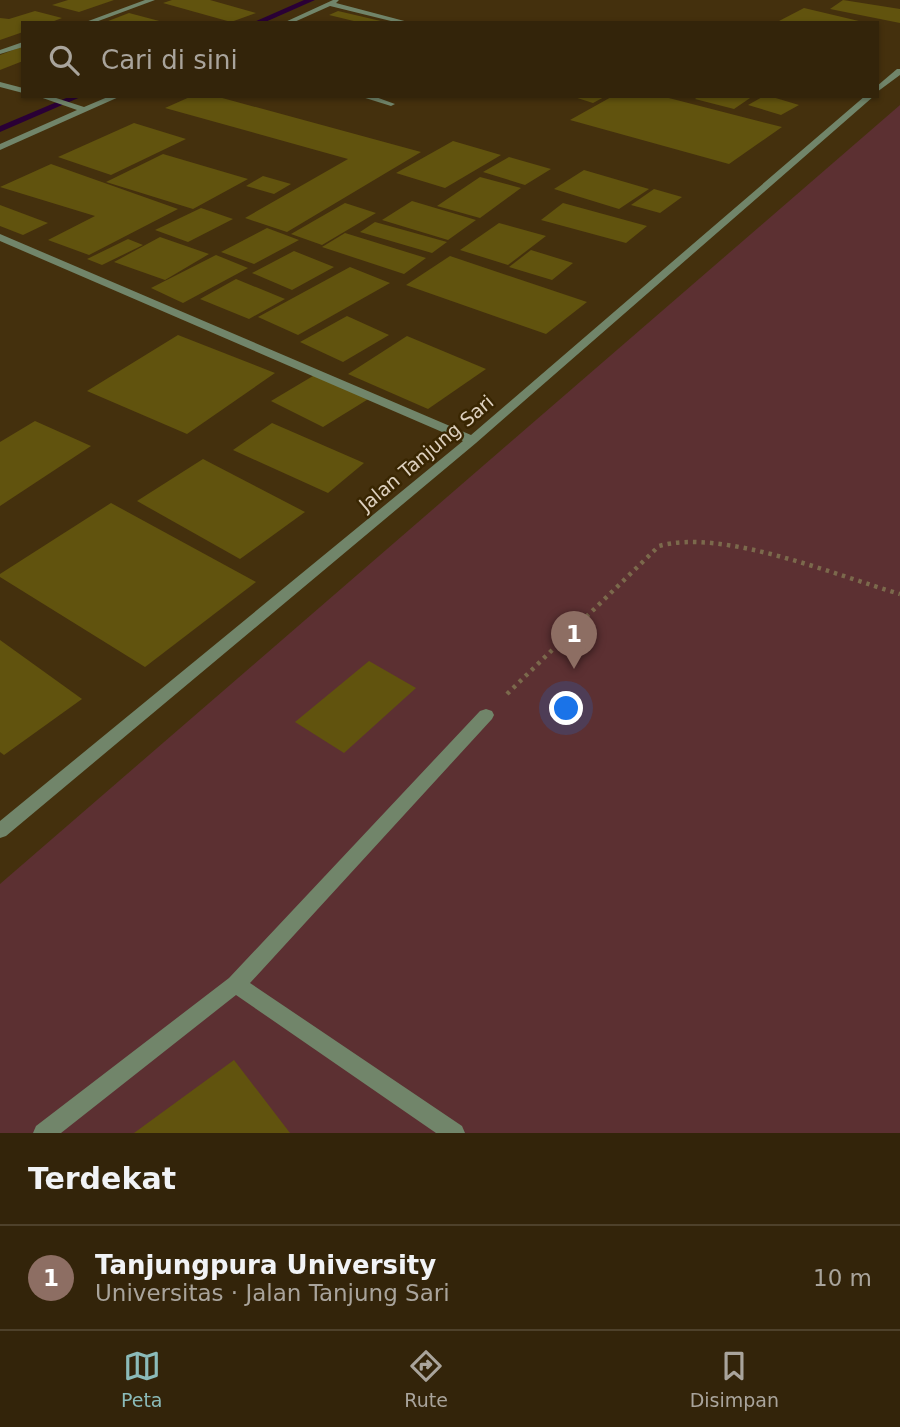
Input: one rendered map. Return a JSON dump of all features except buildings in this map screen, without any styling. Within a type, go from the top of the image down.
[{"type":"street","points":[[92,21],[152,0]]},
{"type":"street","points":[[291,21],[339,0]]},
{"type":"street","points":[[330,4],[401,21]]},
{"type":"street","points":[[0,52],[21,45]]},
{"type":"street","points":[[879,88],[900,71]]},
{"type":"street","points":[[0,84],[21,90]]},
{"type":"street","points":[[47,98],[85,110]]},
{"type":"street","points":[[0,147],[112,98]]},
{"type":"street","points":[[370,98],[391,104]]},
{"type":"street","name":"Jalan Tanjung Sari","points":[[0,831],[472,440],[868,98]]},
{"type":"street","points":[[0,237],[472,440]]},
{"type":"street","points":[[44,1133],[236,984],[486,715]]},
{"type":"street","points":[[236,984],[454,1133]]},
{"type":"path","points":[[486,715],[659,546],[680,540],[724,542],[900,594]]},
{"type":"shaded area","points":[[900,105],[900,1133],[0,1133],[0,884]]},
{"type":"waterway","points":[[261,21],[311,0]]},
{"type":"waterway","points":[[0,129],[74,98]]},
{"type":"place","name":"Tanjungpura University","points":[[574,669]]}]
